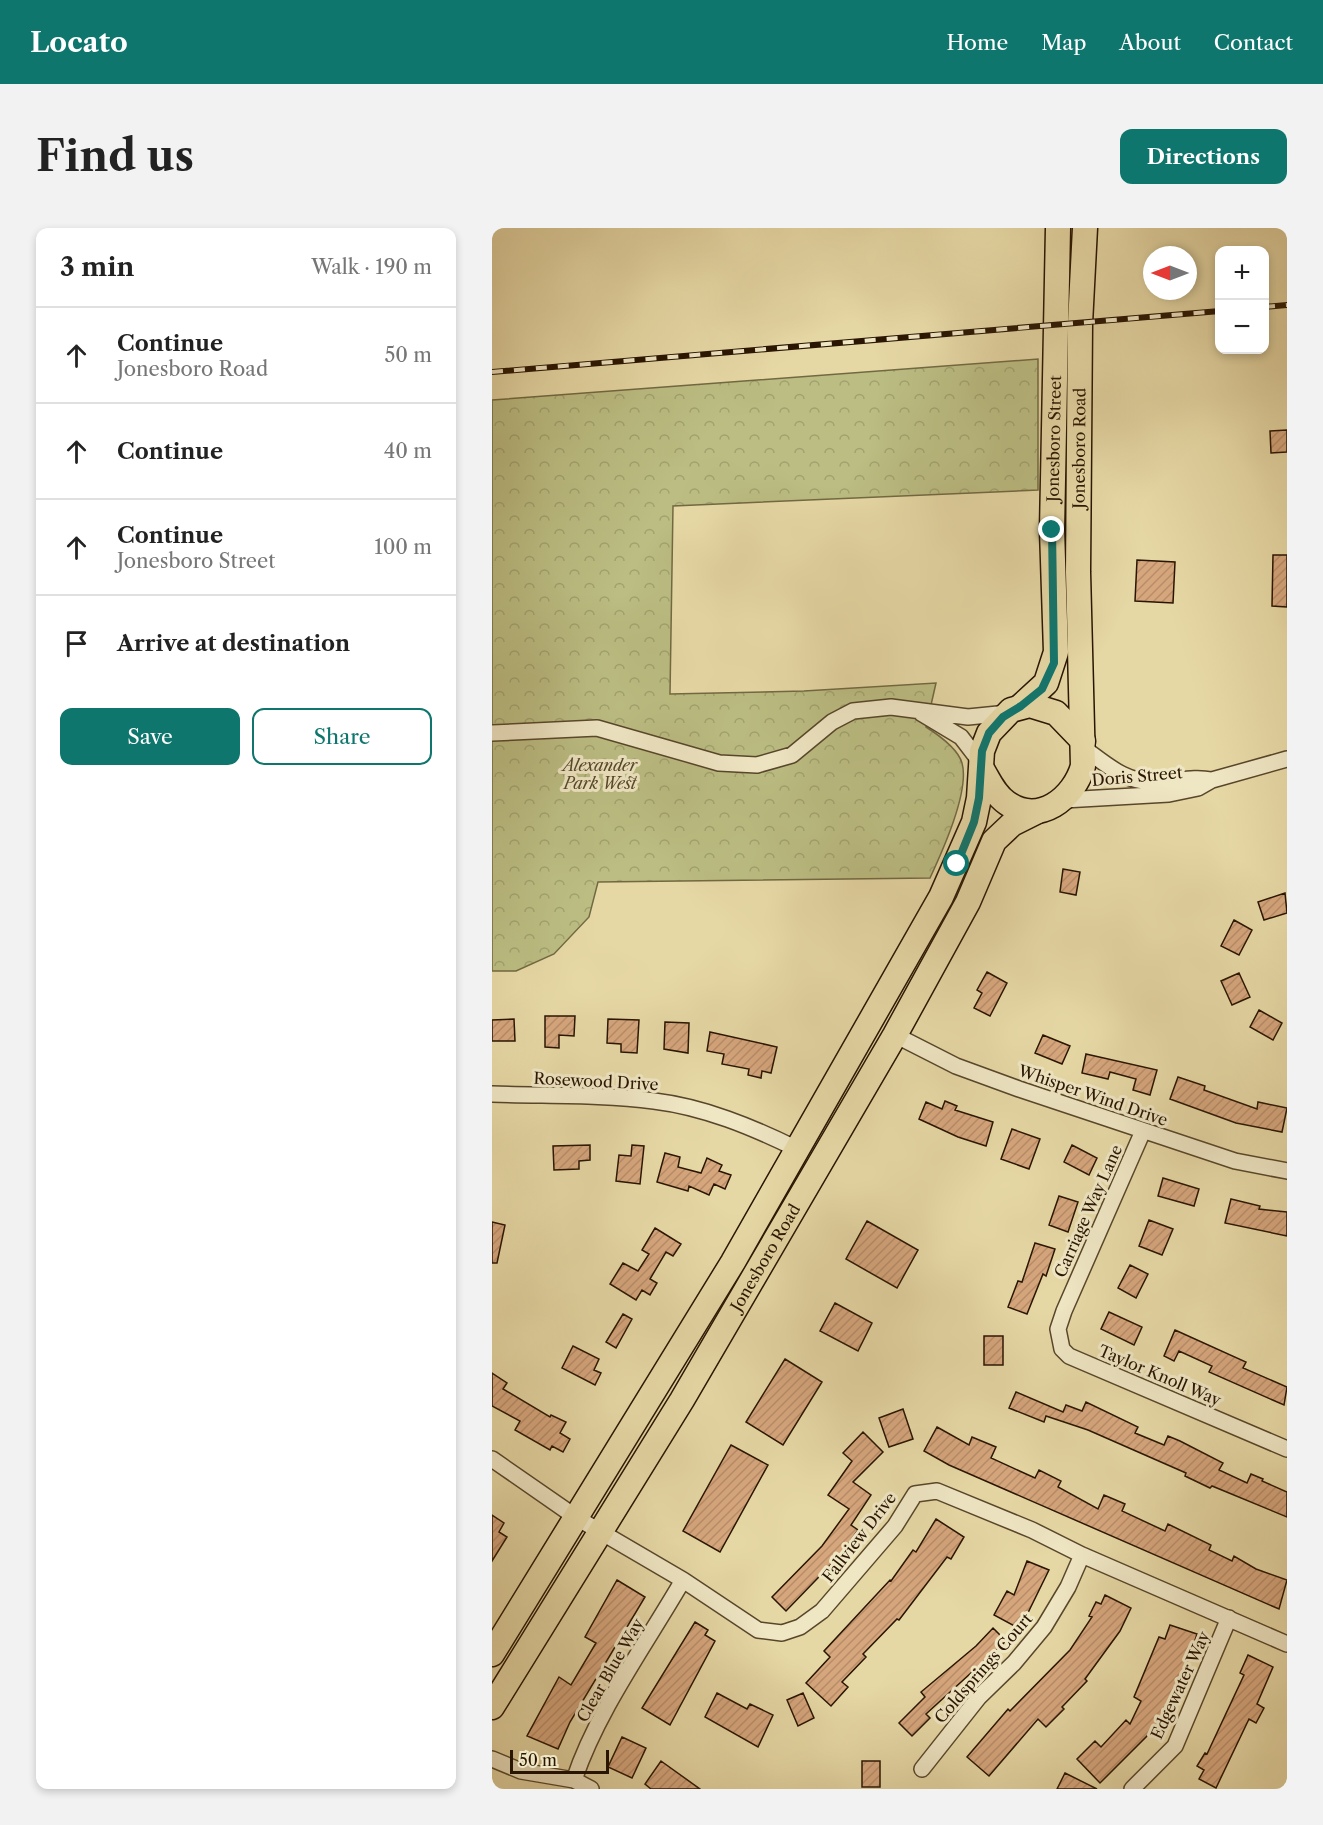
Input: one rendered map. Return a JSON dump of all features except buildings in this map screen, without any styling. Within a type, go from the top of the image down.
[{"type":"main road","name":"Jonesboro Street","points":[[1015,710],[1046,683],[1051,675],[1056,652],[1052,530],[1058,228]]},
{"type":"main road","name":"Jonesboro Road","points":[[1084,745],[1078,572],[1080,324],[1085,228]]},
{"type":"main road","points":[[1038,706],[1056,713],[1084,745],[1081,776],[1064,800],[1036,812],[1014,808],[1002,800],[981,766],[989,733],[1015,710],[1038,706]]},
{"type":"main road","name":"Jonesboro Road","points":[[492,1654],[733,1262],[957,864],[974,822],[981,766]]},
{"type":"main road","name":"Jonesboro Road","points":[[492,1707],[688,1390],[895,1035],[968,902],[994,841],[1012,824],[1036,812]]},
{"type":"street","points":[[492,733],[597,728],[718,763],[757,765],[792,755],[832,722],[854,711],[891,707],[918,712],[982,717],[1015,710]]},
{"type":"street","points":[[918,712],[961,737],[981,766]]},
{"type":"street","name":"Doris Street","points":[[1084,745],[1108,767],[1138,780],[1156,782],[1194,777],[1212,780]]},
{"type":"street","name":"Doris Street","points":[[1064,800],[1169,794],[1198,788],[1212,780],[1287,759]]},
{"type":"street","name":"Whisper Wind Drive","points":[[895,1035],[956,1066],[1143,1131],[1235,1161],[1287,1171]]},
{"type":"street","name":"Rosewood Drive","points":[[492,1094],[654,1101],[702,1111],[753,1128],[797,1149]]},
{"type":"street","name":"Carriage Way Lane","points":[[1066,1305],[1143,1131]]},
{"type":"street","name":"Taylor Knoll Way","points":[[1066,1305],[1058,1329],[1062,1349],[1070,1356],[1287,1449]]},
{"type":"street","name":"Fallview Drive","points":[[492,1459],[577,1518],[683,1580],[758,1630],[782,1633],[800,1627],[822,1611],[895,1526],[915,1494],[937,1491],[1032,1530],[1082,1555],[1287,1644]]},
{"type":"street","name":"Coldsprings Court","points":[[922,1769],[979,1697],[1014,1663],[1044,1628],[1068,1587],[1082,1555]]},
{"type":"street","name":"Clear Blue Way","points":[[574,1780],[583,1755],[603,1716],[683,1580]]},
{"type":"street","name":"Edgewater Way","points":[[1132,1789],[1175,1746],[1229,1618]]},
{"type":"street","points":[[492,1759],[521,1771],[574,1780],[591,1789]]},
{"type":"green space","name":"Alexander Park West","points":[[1038,359],[1038,490],[673,506],[670,694],[804,691],[936,683],[926,727],[956,752],[962,763],[963,775],[959,805],[930,878],[598,882],[589,917],[554,954],[516,971],[492,971],[492,400]]},
{"type":"railway","points":[[1269,307],[1287,305]]},
{"type":"railway","points":[[492,372],[1215,311]]},
{"type":"route","points":[[957,864],[974,822],[979,798],[984,743],[995,724],[1042,689],[1051,675],[1056,652],[1052,530]]}]
